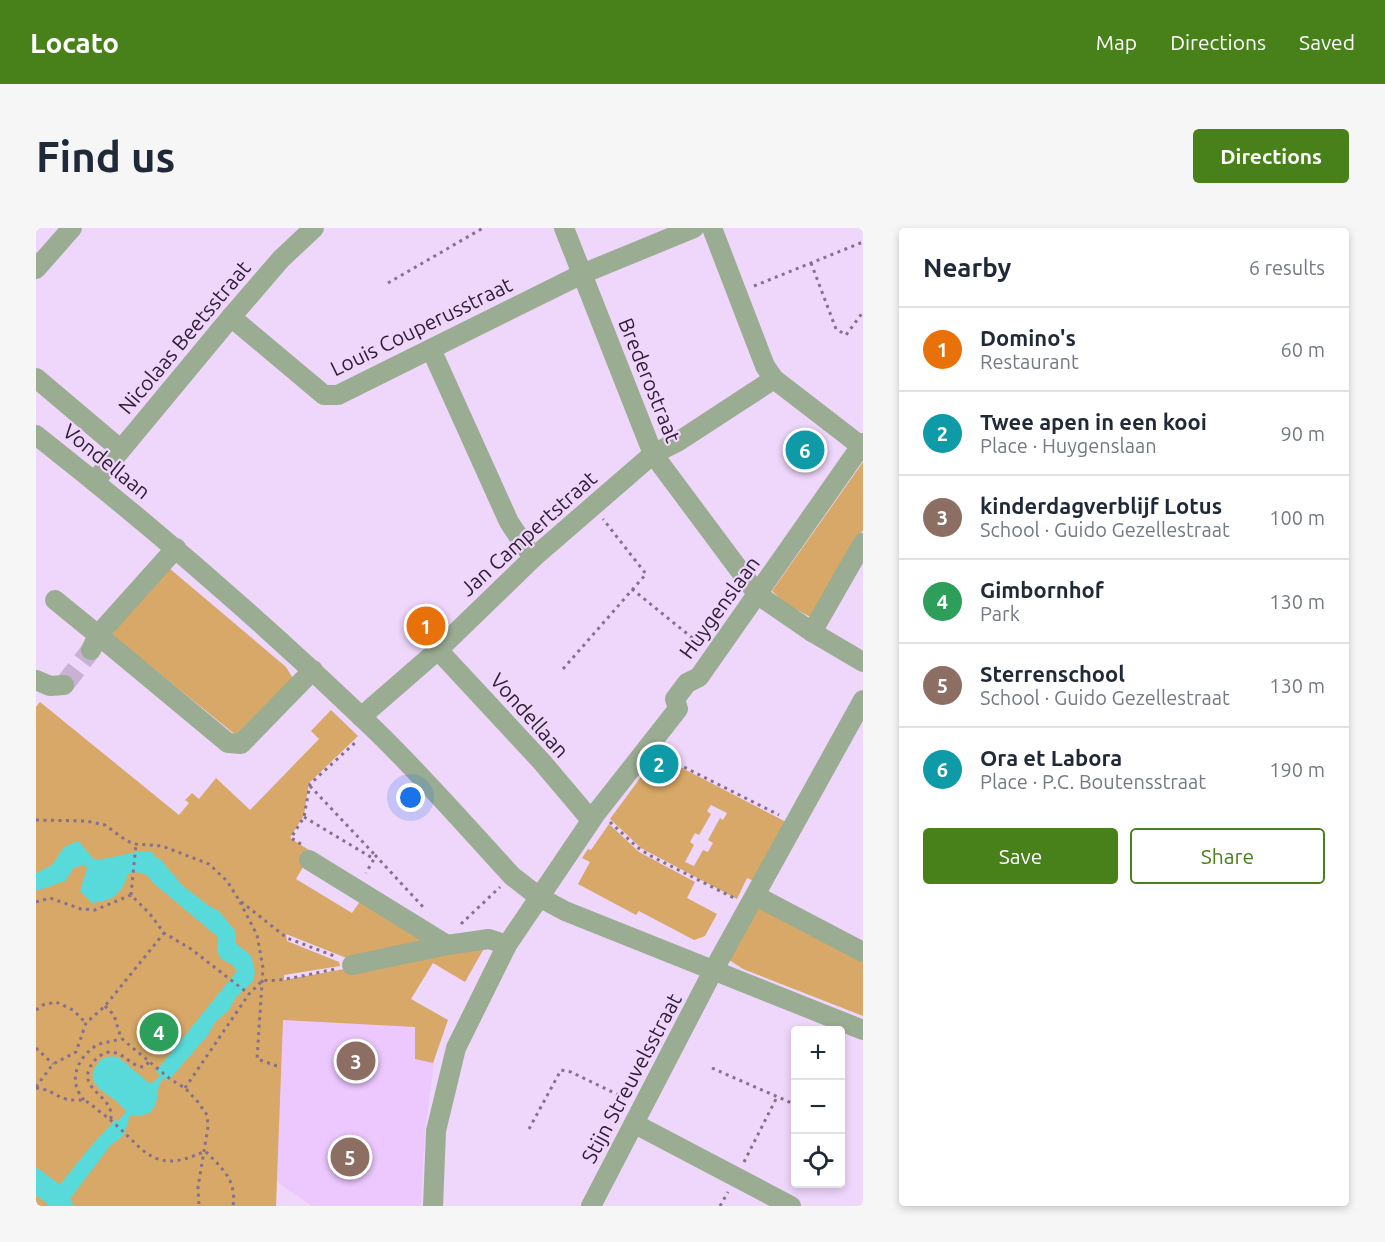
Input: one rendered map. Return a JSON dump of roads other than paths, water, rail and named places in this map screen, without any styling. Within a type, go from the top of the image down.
[{"type":"street","points":[[36,269],[72,228]]},
{"type":"street","name":"Nicolaas Beetsstraat","points":[[95,481],[281,259],[314,228]]},
{"type":"street","name":"Brederostraat","points":[[564,228],[653,453],[758,595],[812,632],[863,662]]},
{"type":"street","name":"Louis Couperusstraat","points":[[231,317],[324,395],[338,395],[582,274],[694,228]]},
{"type":"street","points":[[712,228],[765,366],[774,379],[862,444]]},
{"type":"street","points":[[431,349],[510,522],[533,558]]},
{"type":"street","name":"Vondellaan","points":[[36,378],[120,449]]},
{"type":"street","name":"Jan Campertstraat","points":[[438,650],[533,558],[653,453],[679,441],[774,379]]},
{"type":"street","name":"Vondellaan","points":[[36,435],[176,548],[313,670],[367,722],[512,876],[539,897],[565,911],[863,1030]]},
{"type":"street","name":"Huygenslaan","points":[[594,816],[678,709],[675,699],[687,682],[699,677],[862,444]]},
{"type":"street","points":[[812,632],[863,543]]},
{"type":"street","points":[[94,643],[176,548]]},
{"type":"street","points":[[55,600],[94,643],[228,743],[241,744],[313,670]]},
{"type":"street","points":[[367,722],[438,650]]},
{"type":"street","name":"Vondellaan","points":[[438,650],[594,816]]},
{"type":"street","points":[[36,681],[50,686],[64,685]]},
{"type":"street","points":[[714,972],[863,700]]},
{"type":"street","points":[[433,1206],[436,1131],[456,1048],[507,945],[594,816]]},
{"type":"street","points":[[309,860],[447,945]]},
{"type":"street","points":[[753,901],[863,952]]},
{"type":"street","points":[[352,965],[447,945],[489,939],[507,945]]},
{"type":"street","name":"Stijn Streuvelsstraat","points":[[591,1206],[714,972]]},
{"type":"street","points":[[639,1116],[736,1177],[791,1206]]},
{"type":"tunnel","points":[[64,685],[91,650]]},
{"type":"place","name":"Ora et Labora","points":[[805,450]]},
{"type":"place","name":"Domino's","points":[[426,626]]},
{"type":"place","name":"Twee apen in een kooi","points":[[659,764]]},
{"type":"place","name":"Gimbornhof","points":[[159,1032]]},
{"type":"place","name":"kinderdagverblijf Lotus","points":[[356,1061]]},
{"type":"place","name":"Sterrenschool","points":[[350,1157]]}]
